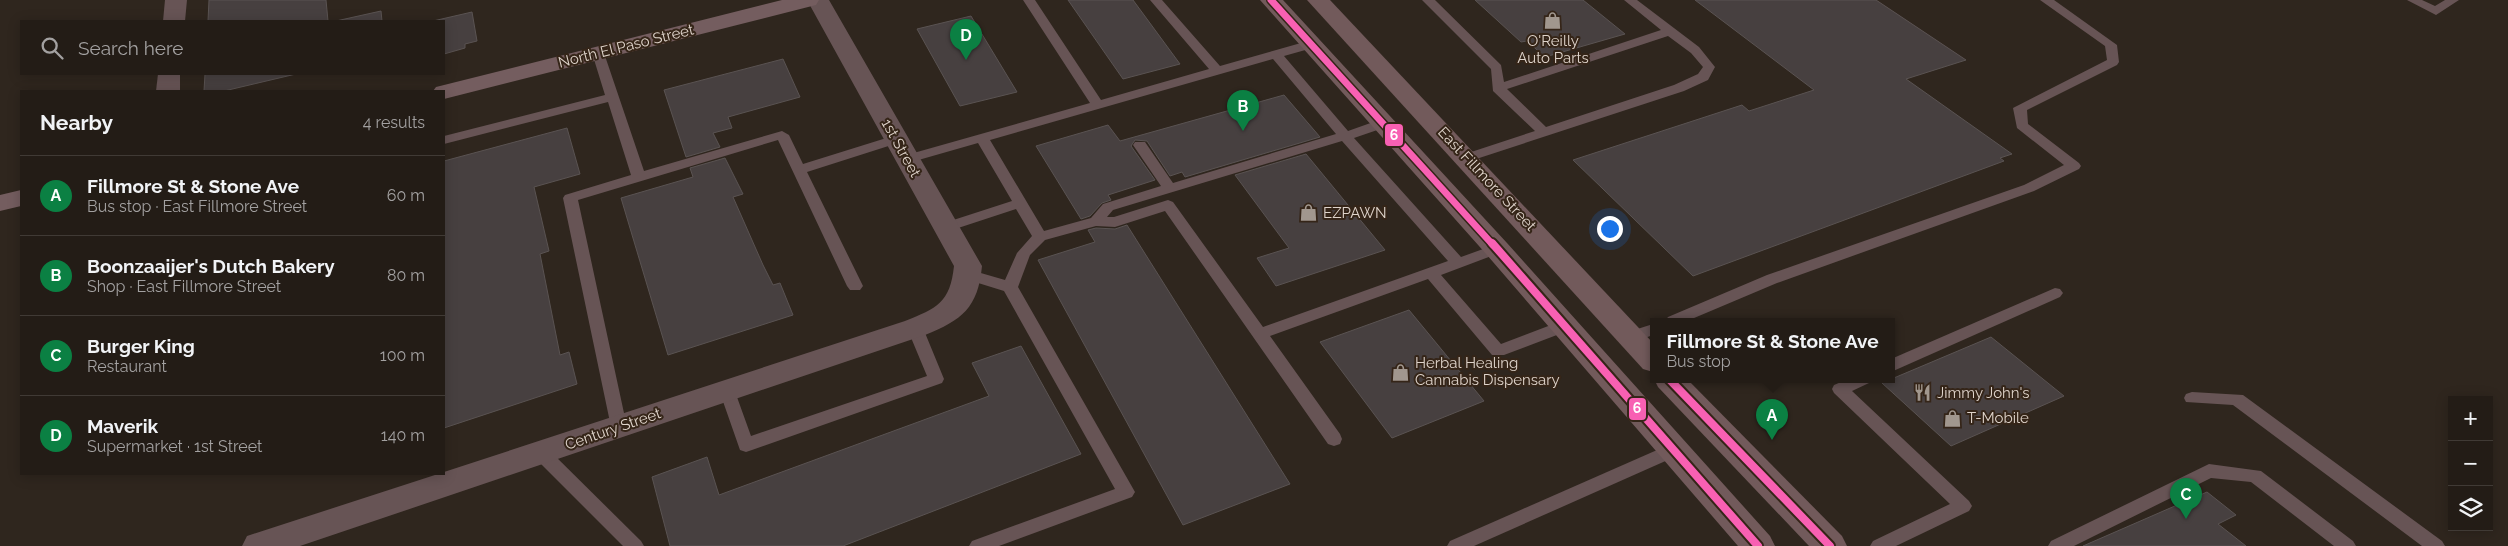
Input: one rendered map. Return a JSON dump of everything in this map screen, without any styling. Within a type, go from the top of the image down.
[{"type":"main road","points":[[1271,0],[1497,249],[1758,546]]},
{"type":"main road","name":"East Fillmore Street","points":[[1318,0],[1467,158],[1642,333],[1650,353]]},
{"type":"main road","points":[[1673,383],[1830,546]]},
{"type":"street","points":[[174,20],[176,0]]},
{"type":"street","name":"North El Paso Street","points":[[445,92],[808,0]]},
{"type":"street","name":"1st Street","points":[[818,0],[968,266],[964,287]]},
{"type":"street","points":[[168,90],[169,75]]},
{"type":"street","points":[[0,203],[20,198]]},
{"type":"street","name":"Century Street","points":[[259,546],[915,328],[939,319],[964,287]]},
{"type":"lane","points":[[1030,0],[1098,105]]},
{"type":"lane","points":[[1156,0],[1217,71]]},
{"type":"lane","points":[[1428,0],[1497,68],[1498,88],[1543,132]]},
{"type":"lane","points":[[1467,158],[1679,88],[1703,77],[1709,67],[1696,50],[1630,0]]},
{"type":"lane","points":[[1680,318],[1772,279],[2029,188],[2074,166],[2022,125],[2020,108],[2113,62],[2111,45],[2046,0]]},
{"type":"lane","points":[[2413,0],[2436,11],[2453,0]]},
{"type":"lane","points":[[1498,88],[1670,31]]},
{"type":"lane","points":[[799,170],[902,149],[982,138],[1312,44]]},
{"type":"lane","points":[[598,53],[639,176]]},
{"type":"lane","points":[[1276,54],[1345,136],[1458,263]]},
{"type":"lane","points":[[445,140],[613,97]]},
{"type":"lane","points":[[1096,221],[1108,207],[1384,123]]},
{"type":"lane","points":[[619,427],[570,198],[782,135],[855,286]]},
{"type":"lane","points":[[982,138],[1040,237]]},
{"type":"lane","points":[[1140,144],[1170,189]]},
{"type":"lane","points":[[946,227],[1020,203]]},
{"type":"lane","points":[[1010,287],[1024,253],[1040,237],[1096,221],[1116,222],[1168,206],[1334,439]]},
{"type":"lane","points":[[1260,334],[1497,249]]},
{"type":"lane","points":[[1431,273],[1498,351],[1564,326]]},
{"type":"lane","points":[[964,287],[1010,287]]},
{"type":"lane","points":[[978,546],[1126,492],[1010,287]]},
{"type":"lane","points":[[1895,364],[2055,293]]},
{"type":"lane","points":[[727,390],[746,445],[936,379],[915,328]]},
{"type":"lane","points":[[1854,383],[1840,389],[1963,506],[1879,546]]},
{"type":"lane","points":[[2192,398],[2237,399],[2436,546]]},
{"type":"lane","points":[[1456,546],[1673,450]]},
{"type":"lane","points":[[541,453],[635,546]]},
{"type":"lane","points":[[2057,546],[2209,471],[2255,476],[2347,546]]},
{"type":"building","points":[[209,0],[326,0],[328,20],[208,20]]},
{"type":"building","points":[[1068,0],[1133,0],[1180,64],[1123,79]]},
{"type":"building","name":"O'Reilly Auto Parts","points":[[1475,0],[1583,0],[1625,34],[1545,57],[1527,41],[1521,42]]},
{"type":"building","points":[[1695,0],[1876,0],[1966,60],[1906,79],[2012,154],[2000,158],[2004,161],[1693,276],[1573,160],[1742,105],[1749,111],[1814,90]]},
{"type":"building","points":[[381,11],[382,20],[340,20]]},
{"type":"building","points":[[472,12],[477,41],[465,44],[465,48],[445,54],[445,20],[437,20]]},
{"type":"building","points":[[971,16],[1017,92],[960,106],[917,29]]},
{"type":"building","points":[[783,59],[800,97],[728,117],[732,128],[713,133],[720,147],[686,157],[664,90]]},
{"type":"building","points":[[205,75],[292,75],[228,90],[204,90]]},
{"type":"building","points":[[1284,95],[1320,137],[1185,177],[1182,172],[1170,176],[1147,141],[1135,140],[1131,146],[1155,180],[1108,195],[1111,200],[1102,203],[1090,216],[1081,219],[1036,146],[1108,125],[1120,141]]},
{"type":"building","points":[[567,128],[580,174],[534,187],[549,251],[540,254],[560,355],[569,352],[577,384],[445,428],[445,161]]},
{"type":"building","name":"EZPAWN","points":[[1306,154],[1385,250],[1276,286],[1257,258],[1289,248],[1235,175]]},
{"type":"building","points":[[725,158],[743,194],[733,197],[773,285],[780,283],[793,315],[668,355],[621,198],[693,177],[690,168]]},
{"type":"building","points":[[1127,225],[1290,484],[1183,525],[1038,260],[1095,242],[1088,230],[1096,228],[1115,229]]},
{"type":"building","name":"Herbal Healing Cannabis Dispensary","points":[[1409,310],[1484,401],[1392,438],[1320,342]]},
{"type":"building","points":[[1991,337],[2064,396],[1951,446],[1882,383],[1895,383],[1895,378]]},
{"type":"building","points":[[1021,346],[1081,454],[843,546],[670,546],[652,477],[707,457],[719,495],[989,396],[972,363]]},
{"type":"building","points":[[2207,492],[2236,515],[2218,524],[2246,546],[2083,546]]},
{"type":"transit line","name":"6","points":[[1271,0],[1497,249],[1758,546]]},
{"type":"transit line","name":"6","points":[[1673,383],[1830,546]]},
{"type":"place","name":"O'Reilly Auto Parts","points":[[1553,20]]},
{"type":"place","name":"Maverik","points":[[966,60]]},
{"type":"place","name":"Boonzaaijer's Dutch Bakery","points":[[1243,131]]},
{"type":"place","name":"EZPAWN","points":[[1309,213]]},
{"type":"place","name":"Herbal Healing Cannabis Dispensary","points":[[1401,372]]},
{"type":"place","name":"Jimmy John's","points":[[1923,393]]},
{"type":"place","name":"T-Mobile","points":[[1953,418]]},
{"type":"place","name":"Fillmore St & Stone Ave","points":[[1772,440]]},
{"type":"place","name":"Burger King","points":[[2186,519]]}]
